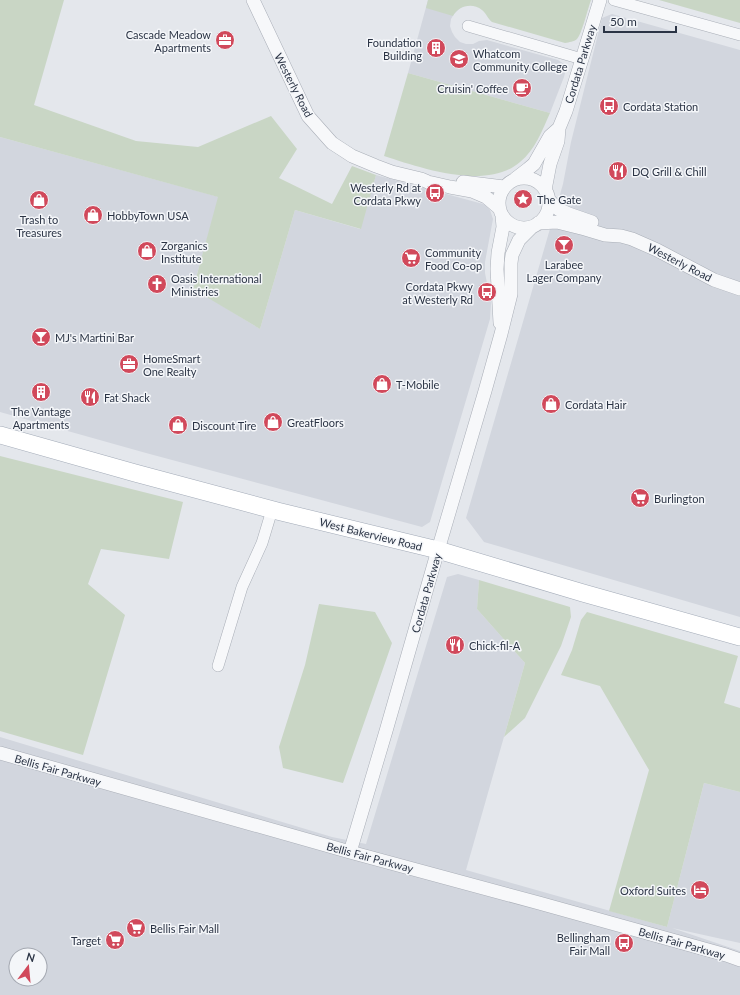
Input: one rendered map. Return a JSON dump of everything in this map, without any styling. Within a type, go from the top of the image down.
[{"type":"main road","name":"West Bakerview Road","points":[[0,435],[272,510],[438,550],[740,637]]},
{"type":"street","name":"Westerly Road","points":[[253,0],[308,116],[332,144],[352,156],[392,172],[422,178],[429,177],[471,184],[509,183]]},
{"type":"street","name":"Cordata Parkway","points":[[547,195],[550,164],[558,140],[559,128],[566,111],[600,0]]},
{"type":"street","points":[[614,0],[740,35]]},
{"type":"street","points":[[468,26],[582,59]]},
{"type":"street","name":"Cordata Parkway","points":[[509,183],[534,164],[550,136],[559,128]]},
{"type":"street","name":"Westerly Road","points":[[422,178],[428,182],[472,191],[486,197],[500,211]]},
{"type":"street","points":[[520,178],[528,178],[541,184],[547,195],[547,213],[543,219],[535,225],[523,228],[515,226],[507,222],[500,211],[500,193],[509,183],[520,178]]},
{"type":"street","name":"Westerly Road","points":[[547,195],[558,209],[607,227],[620,236],[647,245],[714,280],[740,289]]},
{"type":"street","name":"Cordata Parkway","points":[[500,211],[502,227],[497,269],[501,334]]},
{"type":"street","name":"Westerly Road","points":[[535,225],[557,222],[605,236],[620,236]]},
{"type":"street","name":"Cordata Parkway","points":[[350,852],[501,334],[511,294],[512,256],[520,240],[535,225]]},
{"type":"street","points":[[218,666],[242,587],[262,543],[272,510]]},
{"type":"street","name":"Bellis Fair Parkway","points":[[0,753],[350,852],[539,902],[740,960]]},
{"type":"shaded area","name":"Whatcom Community College","points":[[428,0],[471,6],[464,6],[459,9],[451,19],[450,26],[452,32],[460,42],[473,44],[479,41],[487,40],[558,60],[564,64],[566,69],[564,77],[550,113],[408,73]]},
{"type":"shaded area","points":[[612,14],[740,50],[740,617],[484,542],[466,518],[563,184],[571,142],[602,18]]},
{"type":"shaded area","points":[[0,137],[219,197],[193,288],[260,329],[295,210],[360,229],[376,175],[486,206],[490,210],[493,219],[485,262],[485,273],[491,303],[490,319],[430,522],[422,527],[0,412]]},
{"type":"shaded area","name":"Bellis Fair Mall","points":[[458,574],[479,580],[477,609],[525,663],[466,870],[667,927],[704,783],[740,792],[740,943],[672,928],[740,951],[740,995],[0,995],[0,737],[332,837],[366,844],[447,577]]},
{"type":"green space","points":[[0,0],[64,0],[34,105],[136,141],[198,147],[271,116],[297,149],[279,178],[332,204],[352,166],[376,175],[361,229],[295,210],[260,329],[193,289],[218,197],[0,137]]},
{"type":"green space","points":[[428,0],[591,0],[579,36],[574,41],[565,43],[492,22],[482,10],[474,6],[466,6],[458,10],[453,16],[426,8]]},
{"type":"green space","points":[[659,0],[740,0],[740,23]]},
{"type":"green space","points":[[408,73],[550,113],[538,140],[530,152],[520,162],[506,171],[490,175],[472,176],[435,171],[416,166],[384,156]]},
{"type":"green space","points":[[0,456],[183,502],[169,559],[101,549],[88,584],[125,615],[83,755],[0,731]]},
{"type":"green space","points":[[479,580],[570,607],[571,617],[561,646],[525,718],[504,737],[525,663],[477,609]]},
{"type":"green space","points":[[319,604],[375,612],[392,643],[343,783],[283,768],[279,747],[305,665]]},
{"type":"green space","points":[[587,612],[738,656],[724,703],[740,708],[740,792],[704,783],[667,927],[609,911],[649,770],[600,686],[561,675],[572,650],[581,620]]},
{"type":"place","name":"Cascade Meadow Apartments","points":[[225,40]]},
{"type":"place","name":"Foundation Building","points":[[436,48]]},
{"type":"place","name":"Whatcom Community College","points":[[459,59]]},
{"type":"place","name":"Cruisin' Coffee","points":[[522,88]]},
{"type":"place","name":"Cordata Station","points":[[609,106]]},
{"type":"place","name":"DQ Grill & Chill","points":[[618,171]]},
{"type":"place","name":"Westerly Rd at Cordata Pkwy","points":[[435,193]]},
{"type":"place","name":"The Gate","points":[[523,199]]},
{"type":"place","name":"Trash to Treasures","points":[[39,200]]},
{"type":"place","name":"HobbyTown USA","points":[[93,215]]},
{"type":"place","name":"Larabee Lager Company","points":[[564,245]]},
{"type":"place","name":"Zorganics Institute","points":[[147,251]]},
{"type":"place","name":"Community Food Co-op","points":[[411,258]]},
{"type":"place","name":"Oasis International Ministries","points":[[157,284]]},
{"type":"place","name":"Cordata Pkwy at Westerly Rd","points":[[487,292]]},
{"type":"place","name":"MJ's Martini Bar","points":[[41,337]]},
{"type":"place","name":"HomeSmart One Realty","points":[[129,364]]},
{"type":"place","name":"T-Mobile","points":[[382,384]]},
{"type":"place","name":"The Vantage Apartments","points":[[41,392]]},
{"type":"place","name":"Fat Shack","points":[[90,397]]},
{"type":"place","name":"Cordata Hair","points":[[551,404]]},
{"type":"place","name":"GreatFloors","points":[[273,422]]},
{"type":"place","name":"Discount Tire","points":[[178,425]]},
{"type":"place","name":"Burlington","points":[[640,498]]},
{"type":"place","name":"Chick-fil-A","points":[[455,645]]},
{"type":"place","name":"Oxford Suites","points":[[700,890]]},
{"type":"place","name":"Bellis Fair Mall","points":[[136,928]]},
{"type":"place","name":"Target","points":[[115,940]]},
{"type":"place","name":"Bellingham Fair Mall","points":[[624,943]]}]
